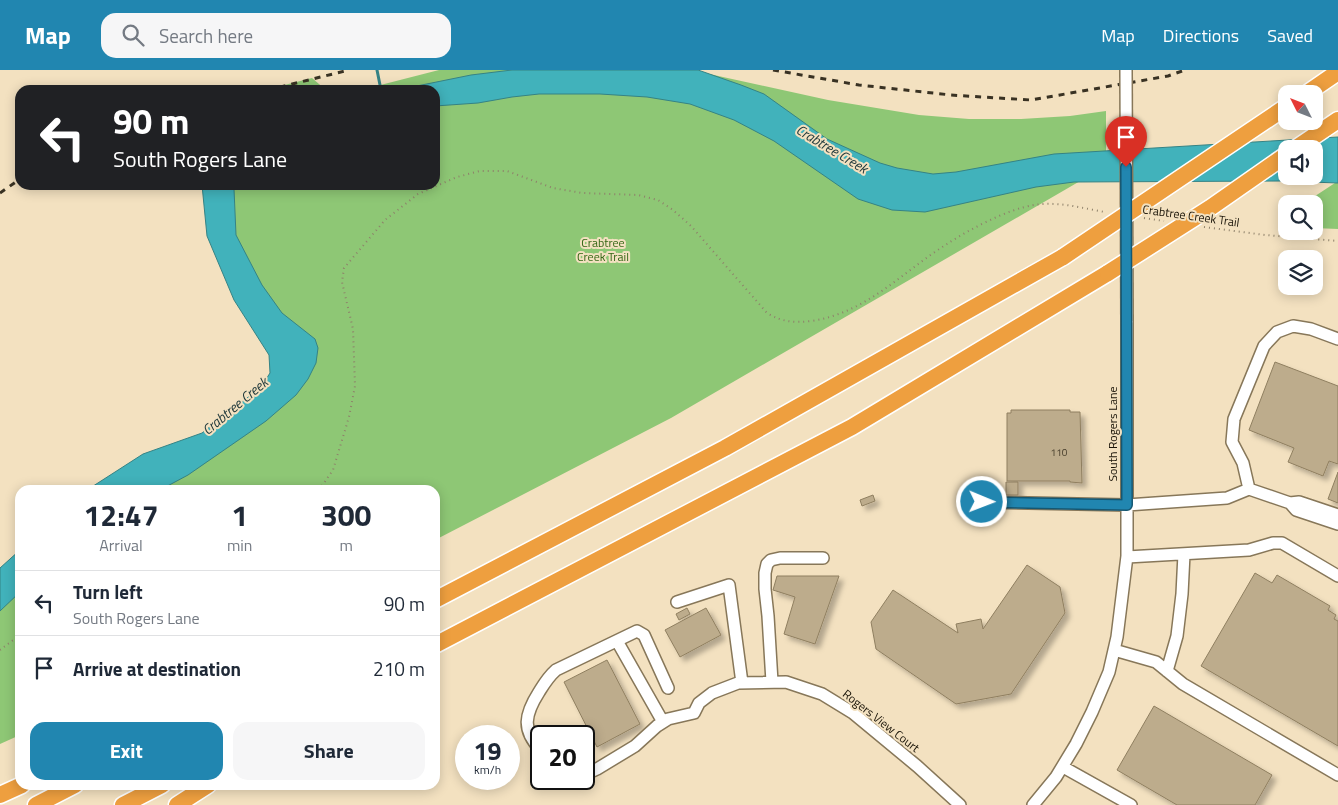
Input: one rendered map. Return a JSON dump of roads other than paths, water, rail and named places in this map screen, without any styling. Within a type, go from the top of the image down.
[{"type":"highway","points":[[1319,85],[1338,72]]},
{"type":"highway","points":[[440,597],[725,448],[1063,257],[1278,112]]},
{"type":"highway","points":[[1309,140],[1338,120]]},
{"type":"highway","points":[[440,642],[852,427],[1108,273],[1210,208],[1278,161]]},
{"type":"highway","points":[[0,795],[15,788]]},
{"type":"highway","points":[[36,805],[65,790]]},
{"type":"highway","points":[[122,805],[152,790]]},
{"type":"highway","points":[[177,805],[200,790]]},
{"type":"street","name":"South Rogers Lane","points":[[1033,805],[1056,777],[1092,712],[1109,672],[1121,612],[1127,557],[1126,70]]},
{"type":"street","points":[[1249,489],[1243,463],[1232,442],[1234,419],[1264,346],[1277,332],[1293,326],[1311,328],[1338,339]]},
{"type":"street","points":[[982,502],[1127,505],[1227,498],[1249,489],[1290,503],[1299,502],[1338,516]]},
{"type":"street","points":[[1290,503],[1296,510],[1338,524]]},
{"type":"street","points":[[1127,557],[1249,550],[1273,543],[1282,543],[1338,576]]},
{"type":"street","points":[[1167,671],[1177,636],[1184,554]]},
{"type":"street","points":[[772,682],[765,589],[767,564],[771,560],[780,558],[822,558]]},
{"type":"street","points":[[677,602],[729,586],[742,683]]},
{"type":"street","points":[[530,735],[527,716],[531,704],[548,676],[556,670],[637,631],[644,636],[668,688]]},
{"type":"street","points":[[595,770],[634,746],[663,722],[617,641]]},
{"type":"street","points":[[1114,650],[1156,662],[1183,684],[1338,774]]},
{"type":"street","name":"Rogers View Court","points":[[663,722],[694,713],[699,703],[712,693],[742,683],[786,682],[822,694],[853,713],[917,766],[960,805]]},
{"type":"street","points":[[1062,767],[1131,805]]},
{"type":"water","name":"Crabtree Creek","points":[[512,70],[698,70],[764,94],[827,139],[880,163],[897,168],[933,174],[956,172],[1054,154],[1278,141],[1278,181],[1074,182],[1036,187],[925,212],[892,210],[858,199],[774,141],[734,120],[690,104],[647,97],[600,94],[539,94],[478,103],[440,106],[440,85],[422,85],[471,75]]},
{"type":"water","points":[[1338,137],[1338,183],[1323,182],[1323,140],[1288,140]]},
{"type":"water","points":[[202,190],[234,190],[236,235],[262,285],[282,313],[315,339],[318,348],[316,363],[308,379],[296,395],[266,421],[188,475],[169,485],[95,485],[143,454],[202,433],[261,387],[270,373],[269,355],[234,300],[207,236]]},
{"type":"water","points":[[15,554],[15,597],[0,611],[0,568]]},
{"type":"waterway","points":[[377,70],[380,85]]},
{"type":"railway","points":[[288,85],[349,70]]},
{"type":"railway","points":[[773,70],[859,85],[951,95],[1031,100],[1168,76],[1185,70]]},
{"type":"railway","points":[[0,193],[15,182]]},
{"type":"park label","name":"Crabtree Creek Trail","points":[[603,250]]}]
